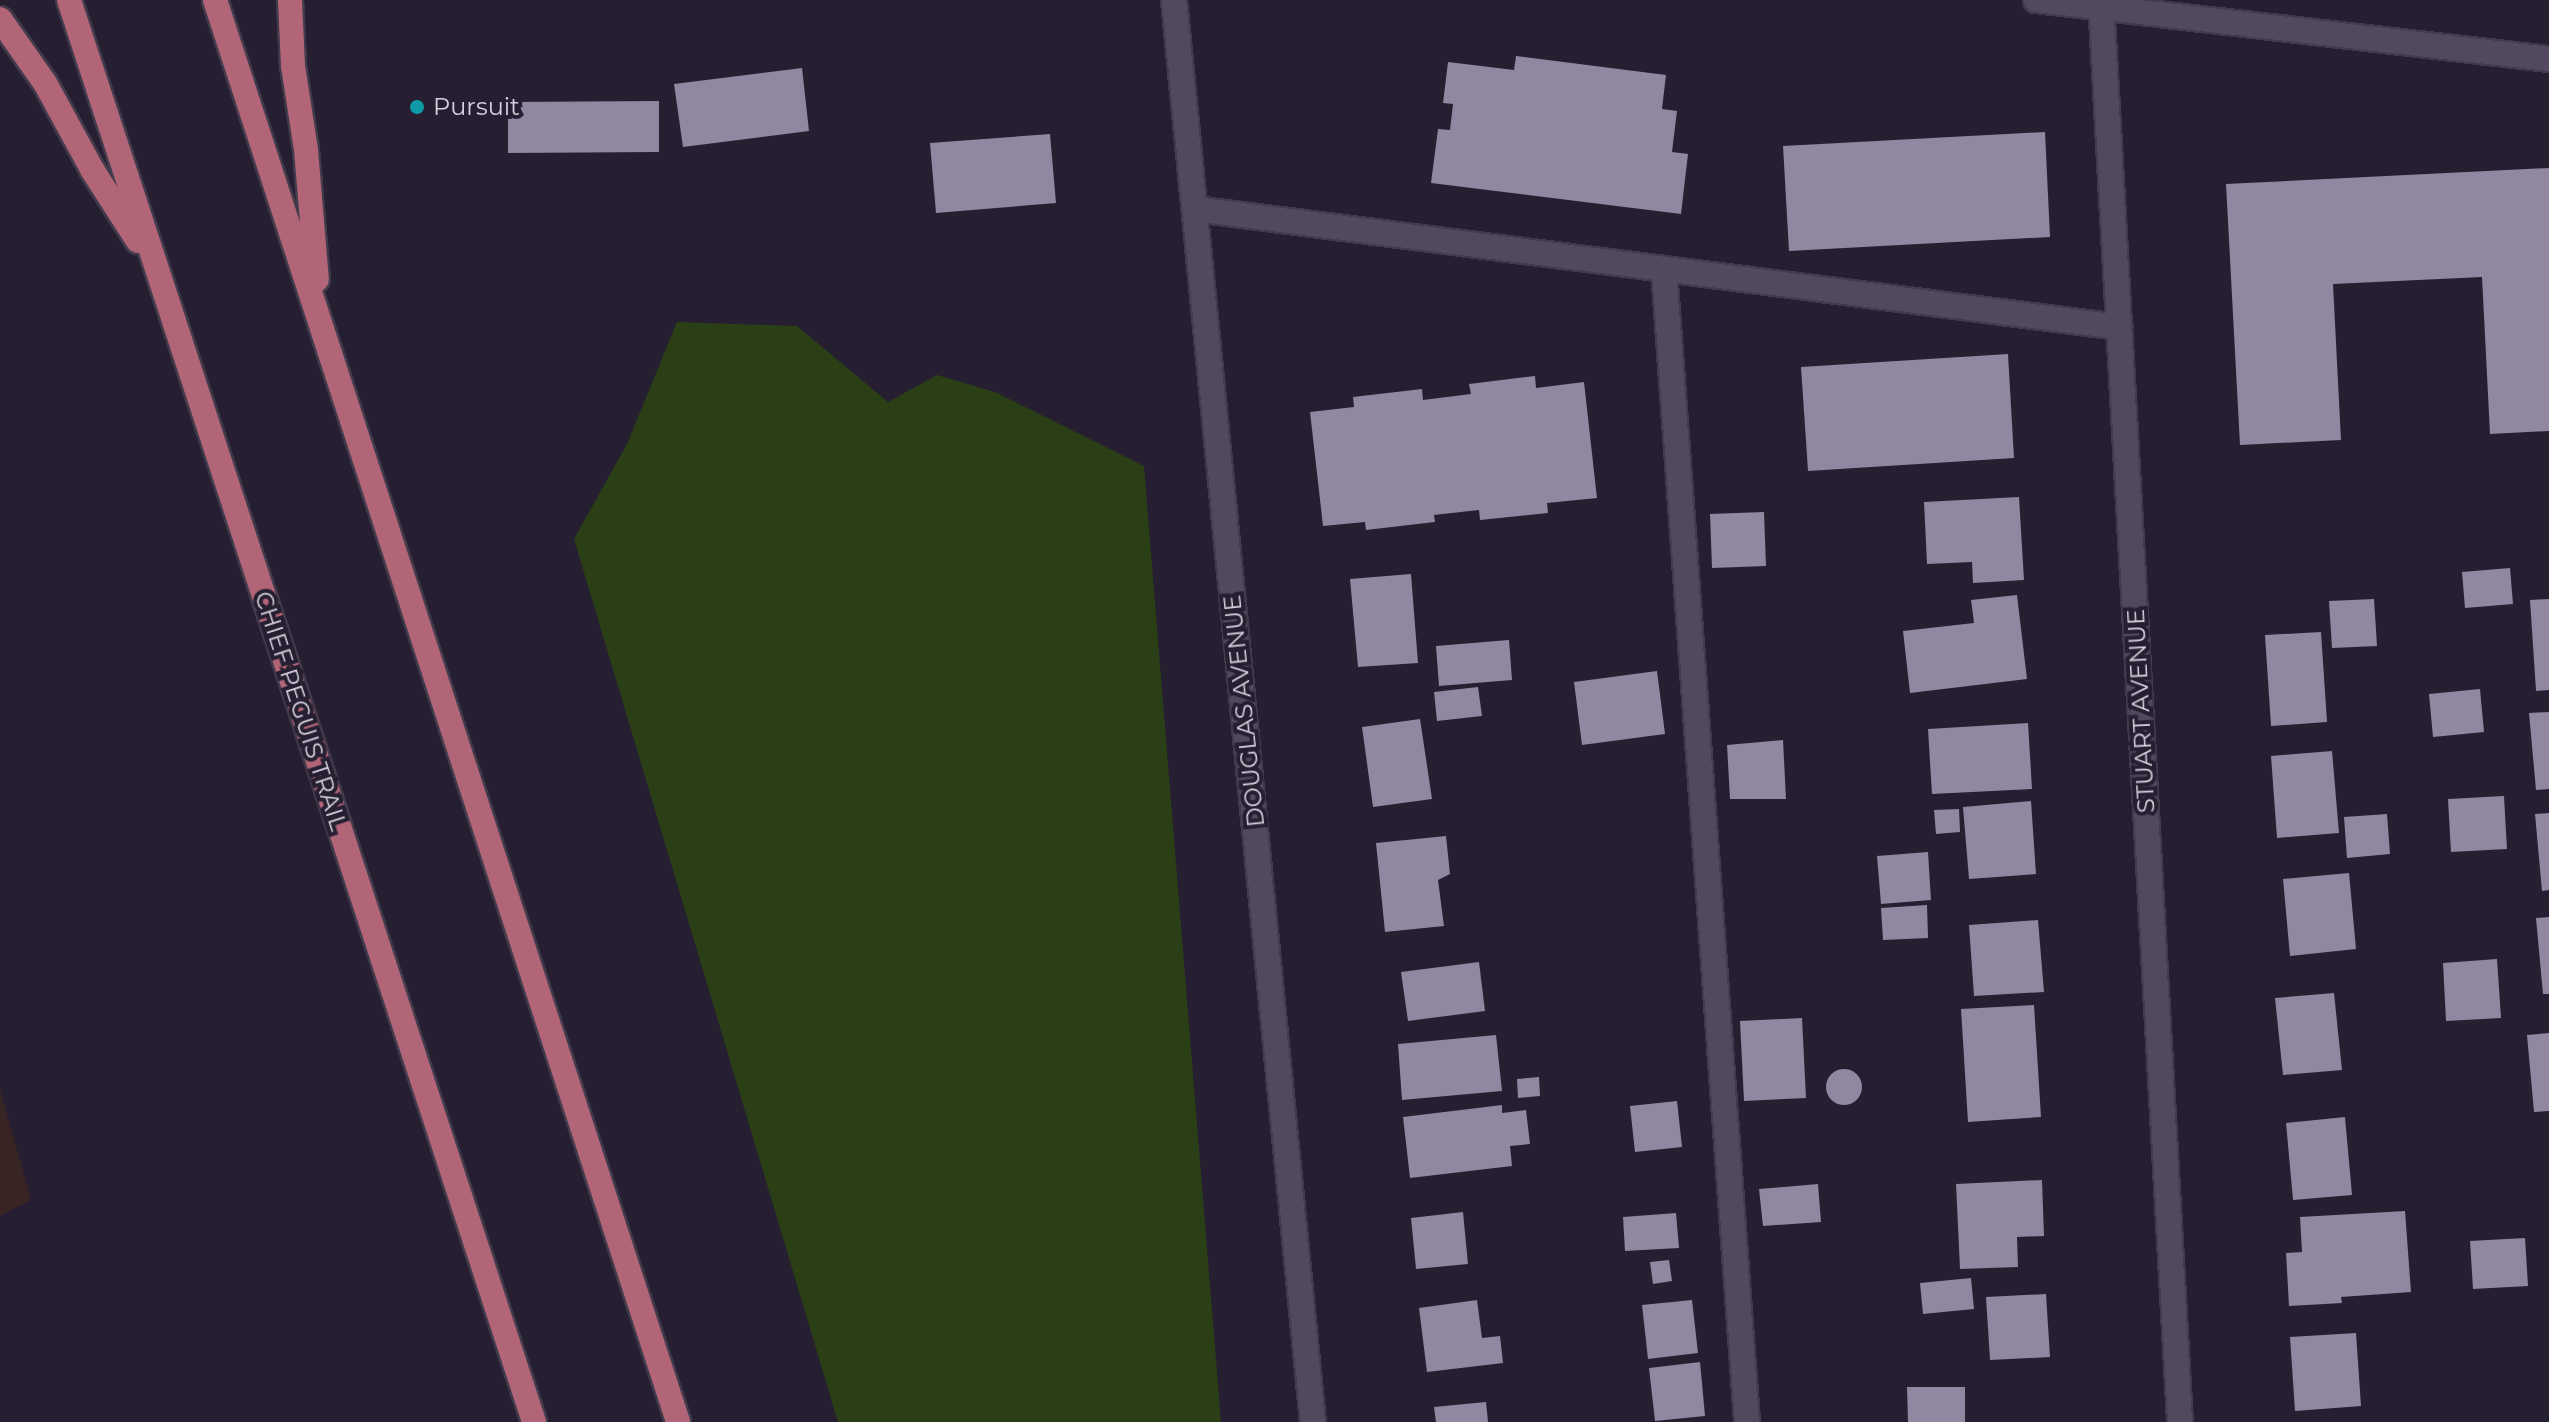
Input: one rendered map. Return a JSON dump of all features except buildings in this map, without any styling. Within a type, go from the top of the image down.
[{"type":"main road","name":"CHIEF PEGUIS TRAIL","points":[[69,0],[534,1422]]},
{"type":"main road","points":[[215,0],[678,1422]]},
{"type":"main road","points":[[290,0],[293,66],[306,150],[320,318]]},
{"type":"main road","points":[[0,19],[45,83],[93,171],[156,269]]},
{"type":"street","name":"DOUGLAS AVENUE","points":[[1174,0],[1313,1422]]},
{"type":"street","points":[[2036,0],[2101,3],[2549,59]]},
{"type":"street","name":"STUART AVENUE","points":[[2101,3],[2180,1422]]},
{"type":"street","points":[[1195,209],[2119,327]]},
{"type":"street","points":[[1664,269],[1747,1422]]},
{"type":"shaded area","points":[[0,1089],[31,1200],[0,1216]]},
{"type":"green space","points":[[677,322],[797,326],[888,402],[937,375],[995,392],[1144,466],[1221,1422],[838,1422],[574,539],[627,444]]},
{"type":"place","name":"Pursuit","points":[[417,107]]}]
